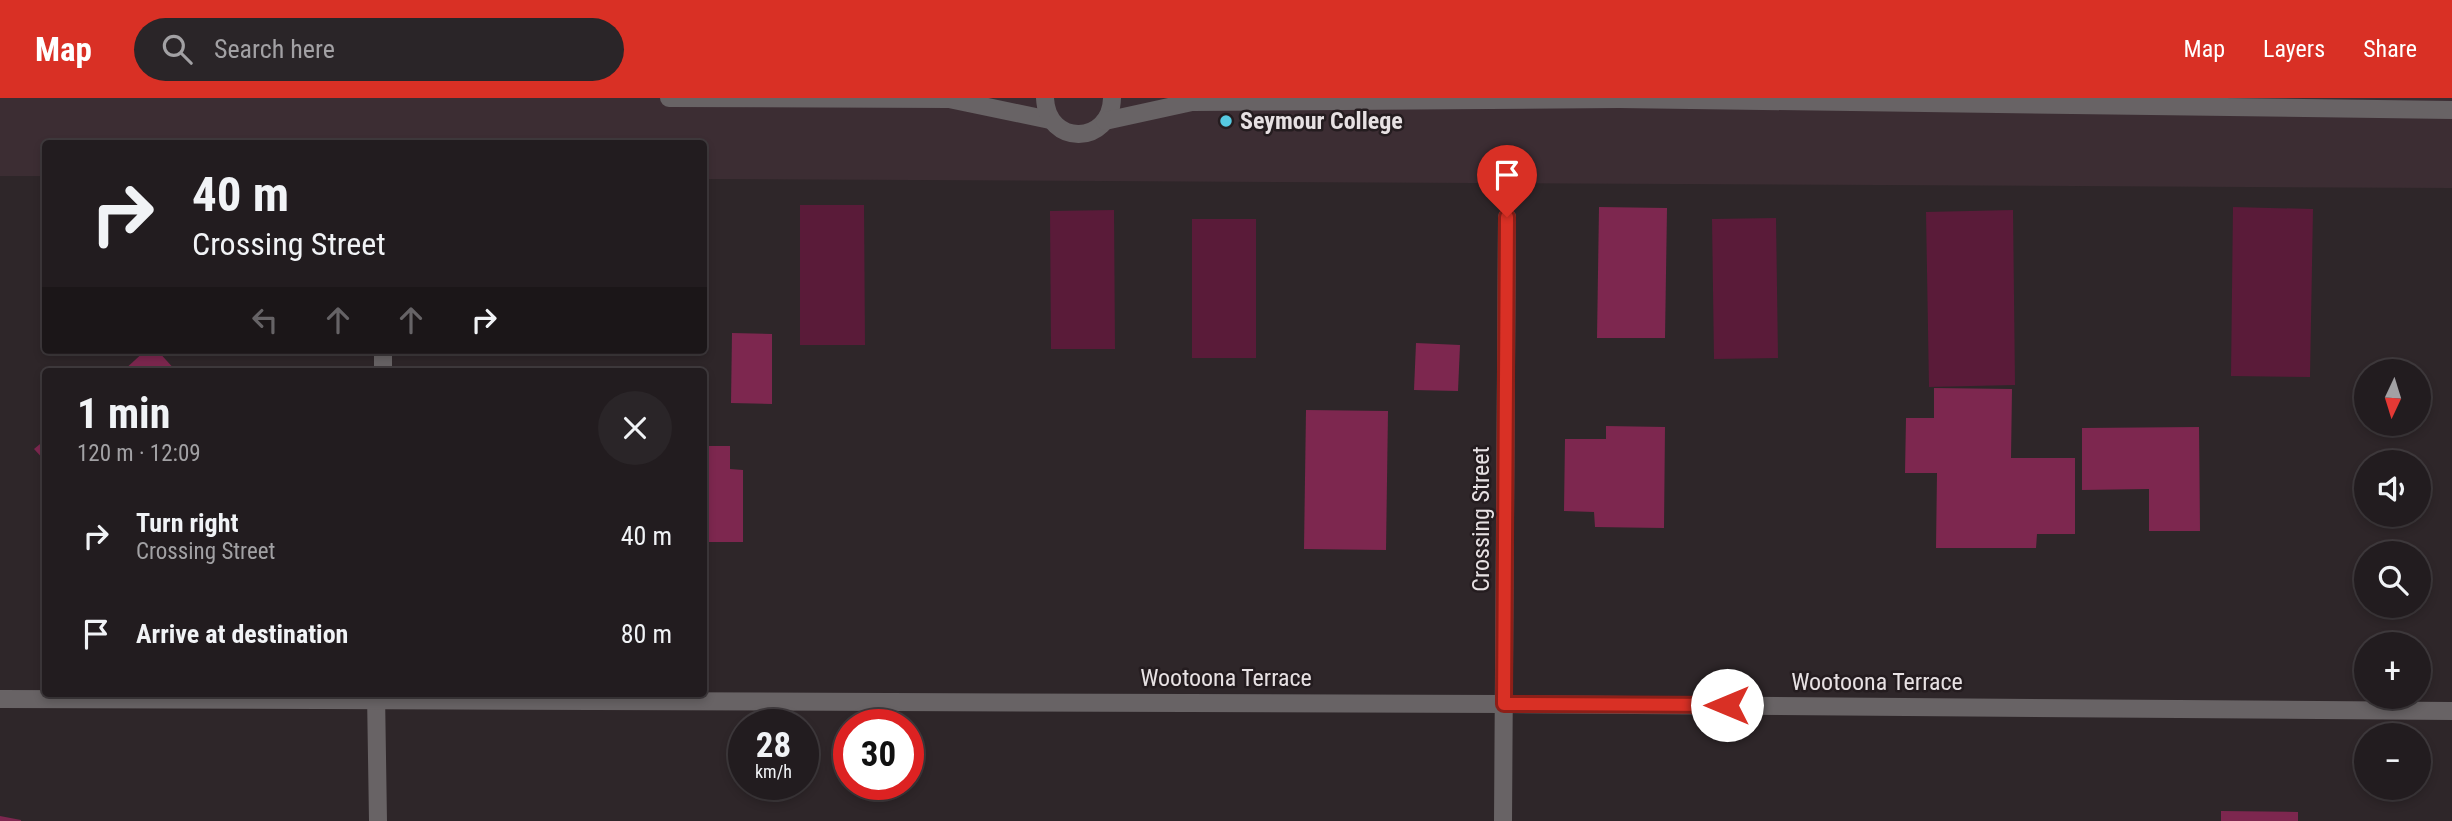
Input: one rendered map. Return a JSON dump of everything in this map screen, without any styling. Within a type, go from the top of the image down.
[{"type":"street","points":[[669,98],[951,99],[1050,120],[1067,133],[1077,134],[1088,133],[1105,121],[1186,100],[1619,99],[2452,110]]},
{"type":"street","points":[[1045,98],[1050,120]]},
{"type":"street","points":[[1105,121],[1111,112],[1112,98]]},
{"type":"street","name":"Crossing Street","points":[[1503,821],[1507,217]]},
{"type":"street","points":[[375,697],[378,821]]},
{"type":"street","name":"Wootoona Terrace","points":[[0,699],[375,697],[2452,711]]},
{"type":"shaded area","name":"Seymour College","points":[[0,98],[2452,98],[2452,188],[707,179],[707,140],[42,140],[42,176],[0,176]]},
{"type":"shaded area","points":[[800,205],[864,205],[865,345],[800,345]]},
{"type":"shaded area","points":[[2233,207],[2313,209],[2310,377],[2231,376]]},
{"type":"shaded area","points":[[1114,210],[1115,349],[1051,349],[1050,211]]},
{"type":"shaded area","points":[[2013,210],[2015,385],[1929,387],[1926,212]]},
{"type":"shaded area","points":[[1776,218],[1778,358],[1714,359],[1712,219]]},
{"type":"shaded area","points":[[1192,219],[1256,219],[1256,358],[1192,358]]},
{"type":"building","points":[[1599,207],[1667,208],[1665,338],[1597,338]]},
{"type":"building","points":[[732,333],[772,334],[772,404],[731,403]]},
{"type":"building","points":[[1416,343],[1460,345],[1458,391],[1414,390]]},
{"type":"building","points":[[142,354],[161,354],[173,368],[126,368]]},
{"type":"building","points":[[1934,388],[2012,389],[2011,458],[2075,458],[2075,534],[2037,534],[2036,548],[1936,548],[1937,473],[1905,473],[1906,418],[1934,418]]},
{"type":"building","points":[[1306,410],[1388,411],[1386,550],[1304,549]]},
{"type":"building","points":[[1606,426],[1665,427],[1664,528],[1595,527],[1594,512],[1564,511],[1565,439],[1606,439]]},
{"type":"building","points":[[2199,427],[2200,531],[2149,531],[2149,489],[2082,490],[2082,428]]},
{"type":"building","points":[[42,442],[42,458],[34,449]]},
{"type":"building","points":[[707,446],[730,446],[730,469],[743,470],[743,542],[707,542]]},
{"type":"building","points":[[2221,811],[2298,812],[2298,821],[2221,821]]},
{"type":"building","points":[[0,816],[21,820],[21,821],[0,821]]},
{"type":"place","name":"Seymour College","points":[[1226,121]]},
{"type":"route","points":[[1507,217],[1504,704],[1727,705]]}]
